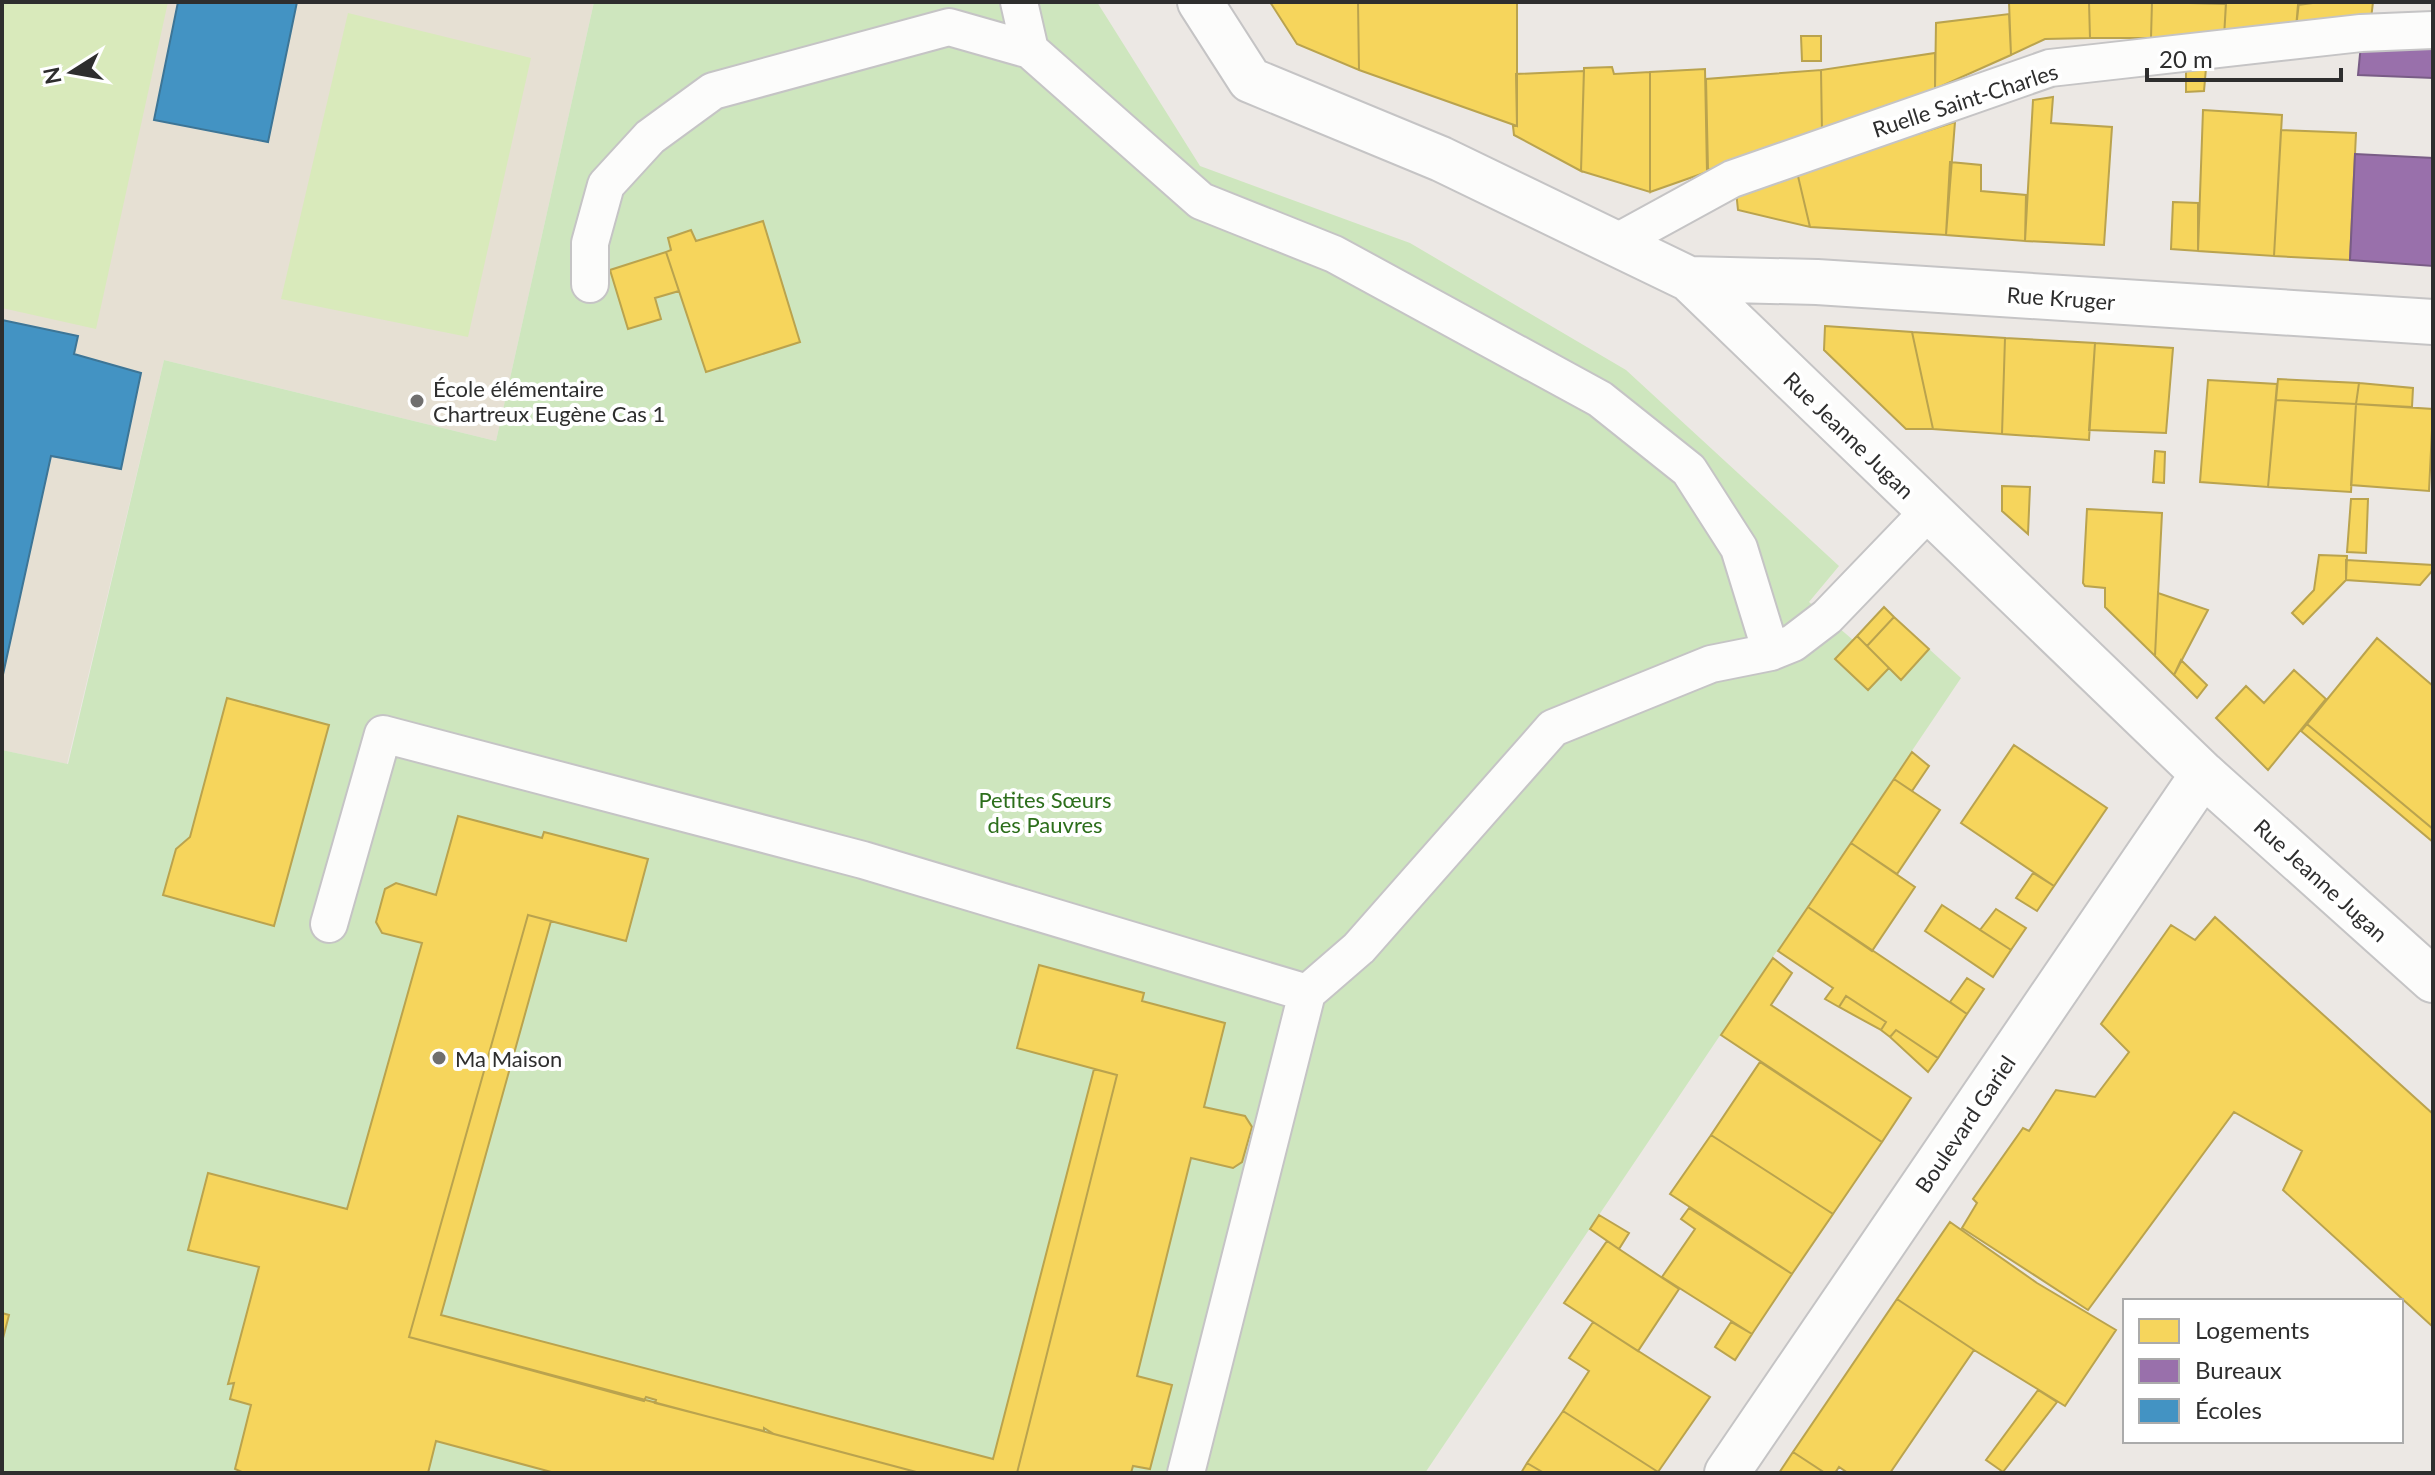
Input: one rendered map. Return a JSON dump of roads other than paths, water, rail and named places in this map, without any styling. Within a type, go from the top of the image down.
[{"type":"street","name":"Rue Jeanne Jugan","points":[[1200,2],[1250,80],[1441,159],[1689,279],[2203,774],[2433,980]]},
{"type":"street","name":"Rue Kruger","points":[[1689,279],[1817,282],[2433,322]]},
{"type":"street","name":"Boulevard Gariel","points":[[1727,1473],[2203,774]]},
{"type":"lane","points":[[1019,2],[1030,50]]},
{"type":"lane","points":[[590,284],[590,243],[606,185],[650,137],[713,91],[949,27],[1030,50],[1201,201],[1334,254],[1600,399],[1689,470],[1739,548],[1771,652]]},
{"type":"lane","name":"Ruelle Saint-Charles","points":[[1615,243],[1732,179],[2050,68],[2361,33],[2433,30]]},
{"type":"lane","points":[[1186,1473],[1307,993],[1359,948],[1553,728],[1711,664],[1771,652],[1793,643],[1827,617],[1929,511]]},
{"type":"lane","points":[[329,924],[383,734],[863,860],[1307,993]]},
{"type":"place","name":"École élémentaire Chartreux Eugène Cas 1","points":[[417,401]]},
{"type":"place","name":"Ma Maison","points":[[439,1058]]},
{"type":"park label","name":"Petites Sœurs des Pauvres","points":[[1045,812]]}]
